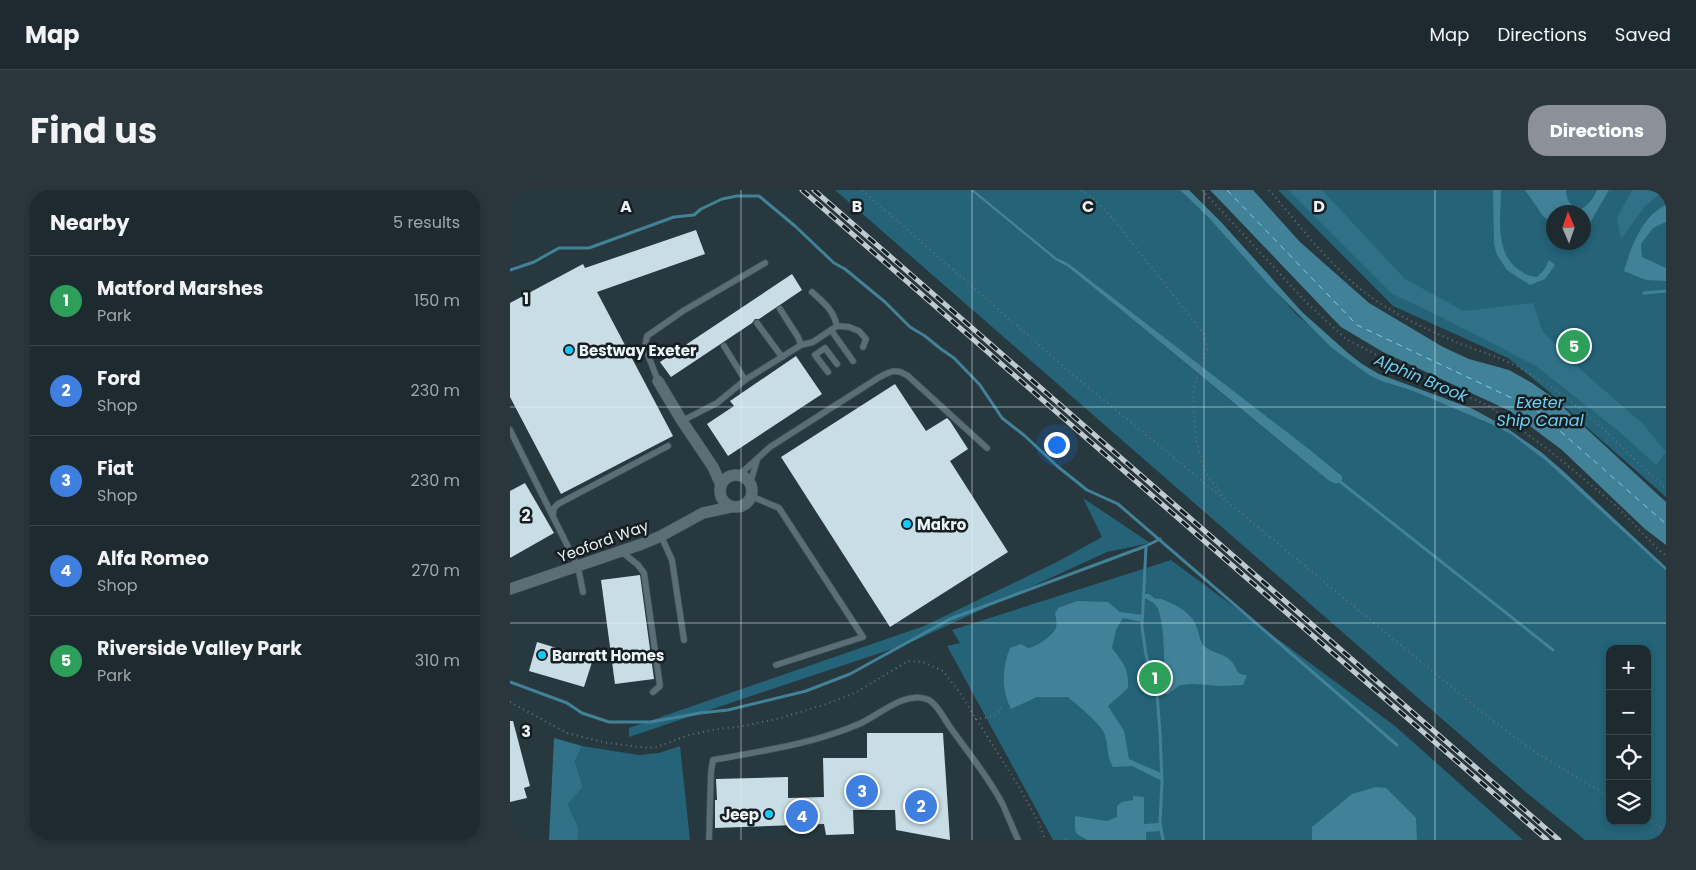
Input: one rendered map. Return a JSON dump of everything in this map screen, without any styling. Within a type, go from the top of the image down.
[{"type":"street","points":[[658,382],[713,467],[723,501],[732,507]]},
{"type":"street","points":[[703,513],[741,506],[749,500],[752,492],[750,484],[743,477],[721,473],[713,467]]},
{"type":"street","points":[[703,513],[727,478],[735,476]]},
{"type":"street","name":"Yeoford Way","points":[[510,589],[622,552],[661,536],[703,513]]},
{"type":"lane","points":[[658,382],[645,347],[647,336],[683,311],[765,263]]},
{"type":"lane","points":[[812,292],[831,310],[835,317],[834,328],[853,361]]},
{"type":"lane","points":[[780,310],[798,337],[801,346]]},
{"type":"lane","points":[[757,323],[782,357]]},
{"type":"lane","points":[[682,421],[717,402],[745,380],[782,357],[801,346],[814,342],[834,328],[849,327],[859,331],[866,339],[863,346]]},
{"type":"lane","points":[[814,342],[820,351]]},
{"type":"lane","points":[[724,346],[745,380]]},
{"type":"lane","points":[[828,372],[816,355],[820,351],[825,348],[837,364]]},
{"type":"lane","points":[[735,476],[757,460],[770,447],[870,383],[890,372],[900,370],[987,448]]},
{"type":"lane","points":[[510,430],[578,567],[583,592]]},
{"type":"lane","points":[[553,514],[554,508],[558,504],[668,446]]},
{"type":"lane","points":[[750,484],[757,460]]},
{"type":"lane","points":[[751,496],[779,508],[863,637],[776,665]]},
{"type":"lane","points":[[661,536],[672,560],[684,640]]},
{"type":"lane","points":[[622,552],[638,565],[644,573],[660,686],[653,692]]},
{"type":"lane","points":[[709,840],[710,772],[712,760],[780,748],[829,735],[862,723],[885,708],[906,699],[917,698],[928,700],[936,707],[976,763],[1002,804],[1018,840]]},
{"type":"path","points":[[862,190],[1070,372],[1493,720],[1535,752],[1606,794]]},
{"type":"path","points":[[1081,190],[1095,200],[1114,220],[1204,334],[1207,350],[1193,394],[1196,441],[1205,472],[1228,503]]},
{"type":"path","points":[[1202,190],[1306,302],[1346,339],[1400,367],[1489,406],[1550,451],[1615,505],[1666,556]]},
{"type":"path","points":[[1269,190],[1338,269],[1363,291],[1386,307],[1431,331],[1528,372],[1568,399],[1666,488]]},
{"type":"path","points":[[510,702],[567,733],[607,743],[649,748],[657,747],[689,735],[781,718],[826,704],[855,693],[908,661],[924,662],[943,671],[960,693],[1019,787],[1039,823],[1045,840]]},
{"type":"path","points":[[975,719],[993,717],[999,714],[1003,703]]},
{"type":"path","points":[[1651,821],[1666,830]]},
{"type":"path","points":[[1066,840],[1069,836]]},
{"type":"shaded area","points":[[835,190],[970,190],[1055,260],[1068,267],[1101,293],[1328,480],[1340,474],[1068,263],[1057,258],[974,190],[1180,190],[1209,218],[1297,315],[1369,375],[1381,381],[1413,391],[1493,425],[1512,435],[1546,461],[1666,571],[1666,840],[1585,840],[1527,793]]},
{"type":"shaded area","points":[[1278,190],[1666,190],[1666,497],[1548,391],[1508,358],[1393,306]]},
{"type":"shaded area","points":[[1288,190],[1322,190],[1405,279],[1464,311],[1533,303],[1543,332],[1579,368],[1643,424],[1666,452],[1656,465],[1621,433],[1536,366],[1392,294]]},
{"type":"shaded area","points":[[1632,190],[1665,190],[1645,206],[1621,239],[1617,218]]},
{"type":"shaded area","points":[[1083,498],[1150,543],[1107,552],[907,644],[629,737],[629,728],[924,626],[1055,563],[1102,537]]},
{"type":"shaded area","points":[[1171,560],[1395,726],[1523,840],[1053,840],[947,646],[960,643],[952,630]]},
{"type":"shaded area","points":[[554,738],[582,746],[575,762],[583,787],[568,804],[578,827],[578,840],[549,840]]},
{"type":"shaded area","points":[[582,746],[639,755],[659,753],[680,746],[690,840],[578,840],[578,827],[568,804],[583,787],[575,762]]},
{"type":"water","points":[[970,190],[974,190],[1057,258],[1068,263],[1310,450],[1342,476],[1342,480],[1336,484],[1328,480],[1101,293],[1068,267],[1055,260]]},
{"type":"water","points":[[1180,190],[1189,190],[1222,223],[1302,312],[1362,364],[1379,374],[1473,409],[1504,426],[1541,452],[1562,470],[1666,567],[1666,571],[1546,461],[1512,435],[1413,391],[1381,381],[1369,375],[1332,348],[1270,286],[1209,218]]},
{"type":"water","name":"Exeter Ship Canal","points":[[1210,190],[1253,190],[1300,242],[1369,303],[1443,347],[1469,359],[1509,370],[1552,397],[1666,502],[1666,545],[1645,529],[1562,450],[1510,411],[1383,352],[1341,327]]},
{"type":"water","points":[[1493,190],[1501,190],[1500,222],[1502,244],[1511,263],[1526,274],[1537,277],[1544,270],[1549,260],[1555,265],[1545,279],[1530,285],[1507,270],[1497,255],[1494,244]]},
{"type":"water","points":[[1525,190],[1566,190],[1569,202],[1572,205],[1546,205],[1546,218]]},
{"type":"water","points":[[1597,190],[1609,190],[1591,221],[1591,205],[1586,205]]},
{"type":"water","points":[[1666,205],[1666,222],[1653,228],[1641,244],[1642,257],[1666,268],[1666,281],[1646,280],[1624,271],[1634,242],[1644,224]]},
{"type":"water","points":[[1144,594],[1149,594],[1155,599],[1160,599],[1177,606],[1188,614],[1195,624],[1204,646],[1228,658],[1240,674],[1247,675],[1243,685],[1180,685],[1168,694],[1157,694],[1155,684],[1165,682],[1164,643],[1160,614],[1153,602],[1144,598]]},
{"type":"water","points":[[1077,601],[1108,602],[1120,612],[1143,615],[1142,622],[1123,618],[1116,630],[1112,648],[1126,671],[1128,688],[1108,706],[1124,731],[1129,759],[1161,773],[1162,781],[1132,766],[1113,767],[1109,759],[1106,737],[1102,729],[1068,697],[1037,697],[1011,709],[1004,686],[1005,663],[1010,648],[1021,644],[1028,648],[1043,641],[1055,630],[1057,624],[1055,614],[1058,608]]},
{"type":"water","points":[[1376,787],[1386,788],[1416,818],[1417,840],[1312,840],[1312,827],[1352,794]]},
{"type":"water","points":[[1133,796],[1144,797],[1144,824],[1160,823],[1162,831],[1146,832],[1146,840],[1087,840],[1077,834],[1075,830],[1075,816],[1107,821],[1117,817],[1117,806],[1122,802],[1133,800]]},
{"type":"building","name":"Bestway Exeter","points":[[696,230],[705,254],[597,292],[673,436],[561,494],[510,397],[510,303],[583,264],[585,268]]},
{"type":"building","points":[[792,274],[802,290],[759,319],[755,319],[752,323],[671,377],[660,362]]},
{"type":"building","points":[[796,356],[822,394],[728,456],[707,424],[734,406],[730,401]]},
{"type":"building","name":"Makro","points":[[895,384],[926,431],[947,418],[950,421],[968,449],[950,461],[1008,552],[890,627],[781,457]]},
{"type":"building","points":[[525,483],[554,533],[510,558],[510,491]]},
{"type":"building","points":[[640,575],[654,679],[615,684],[601,580]]},
{"type":"building","points":[[537,642],[593,659],[584,687],[529,671]]},
{"type":"building","points":[[510,721],[513,721],[530,786],[524,788],[527,798],[510,802]]},
{"type":"building","points":[[867,733],[943,733],[950,840],[896,830],[895,810],[853,810],[854,834],[826,835],[824,824],[715,828],[716,779],[788,777],[788,798],[824,797],[823,758],[867,758]]},
{"type":"waterway","points":[[510,270],[534,262],[559,248],[589,248],[674,217],[694,215],[701,209],[722,199],[737,196],[759,196],[795,226],[834,263],[845,269],[885,302],[910,327],[954,358],[980,385],[1002,418],[1025,436],[1057,466],[1087,490],[1118,504],[1397,745]]},
{"type":"waterway","points":[[1644,293],[1666,291]]},
{"type":"waterway","points":[[1338,480],[1553,650]]},
{"type":"waterway","points":[[1160,539],[1146,546],[1142,627],[1146,655],[1157,694],[1162,781],[1160,823],[1163,840]]},
{"type":"waterway","points":[[510,682],[567,703],[582,713],[609,722],[651,722],[728,710],[806,691],[850,674],[950,619],[1146,546]]},
{"type":"ferry route","points":[[1227,190],[1357,325],[1535,409],[1666,524]]},
{"type":"railway","points":[[802,190],[1547,840]]},
{"type":"railway","points":[[814,190],[1559,840]]},
{"type":"place","name":"Riverside Valley Park","points":[[1574,346]]},
{"type":"place","name":"Bestway Exeter","points":[[569,350]]},
{"type":"place","name":"Makro","points":[[907,524]]},
{"type":"place","name":"Barratt Homes","points":[[542,655]]},
{"type":"place","name":"Matford Marshes","points":[[1155,678]]},
{"type":"place","name":"Fiat","points":[[862,791]]},
{"type":"place","name":"Ford","points":[[921,806]]},
{"type":"place","name":"Jeep","points":[[769,814]]},
{"type":"place","name":"Alfa Romeo","points":[[802,816]]},
{"type":"water label","name":"Alphin Brook","points":[[1421,378]]}]
